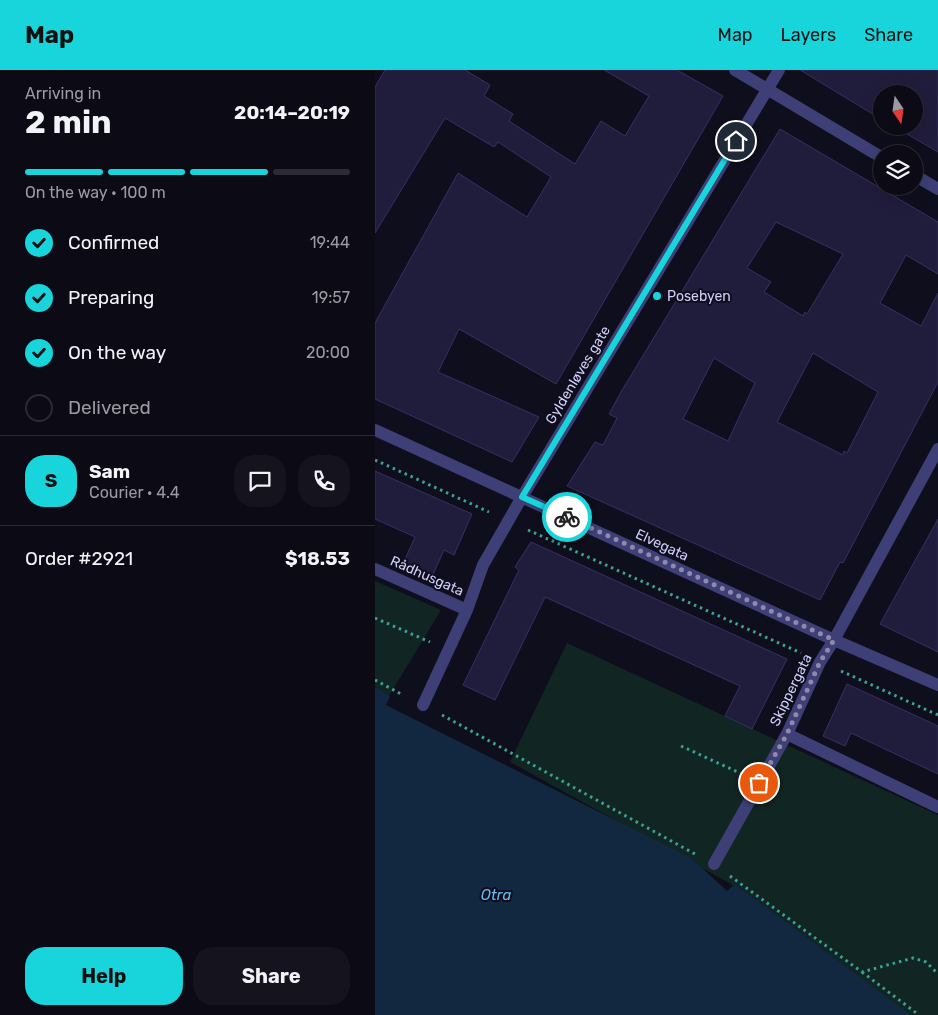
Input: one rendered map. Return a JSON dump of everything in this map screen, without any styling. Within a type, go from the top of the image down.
[{"type":"street","points":[[735,70],[873,152]]},
{"type":"street","name":"Gyldenløves gate","points":[[423,705],[467,610],[483,566],[522,497],[779,70]]},
{"type":"street","points":[[923,181],[938,190]]},
{"type":"street","name":"Elvegata","points":[[375,430],[834,640],[938,685]]},
{"type":"street","name":"Skippergata","points":[[714,864],[787,734],[820,662],[834,640],[938,449]]},
{"type":"street","name":"Rådhusgata","points":[[375,569],[467,610]]},
{"type":"street","points":[[787,734],[938,807]]},
{"type":"path","points":[[375,460],[938,715]]},
{"type":"path","points":[[375,618],[449,651]]},
{"type":"path","points":[[375,680],[714,864],[919,1015]]},
{"type":"path","points":[[681,746],[759,783]]},
{"type":"path","points":[[862,972],[913,958],[926,962],[938,974]]},
{"type":"green space","points":[[375,581],[441,610],[389,696],[375,688]]},
{"type":"green space","points":[[567,643],[938,815],[938,1015],[907,1015],[729,883],[510,762]]},
{"type":"water","name":"Otra","points":[[375,687],[390,696],[386,705],[691,858],[727,891],[735,884],[911,1015],[375,1015]]},
{"type":"building","points":[[385,70],[465,70],[490,85],[484,96],[513,114],[509,121],[575,164],[601,121],[625,136],[649,96],[604,70],[677,70],[723,96],[556,384],[459,329],[438,372],[539,417],[512,462],[375,399],[375,323],[458,173],[527,217],[551,177],[498,142],[494,147],[445,118],[375,233],[375,87]]},
{"type":"building","points":[[800,70],[938,70],[938,152],[909,135],[923,135],[923,85],[873,85],[873,114]]},
{"type":"building","points":[[780,129],[873,184],[873,195],[892,195],[938,222],[938,274],[906,255],[880,303],[921,326],[938,293],[938,382],[843,563],[840,562],[820,600],[567,486],[595,442],[603,445],[617,418],[609,414]],"holes":[[[776,222],[843,254],[807,314],[805,312],[803,316],[764,292],[771,282],[747,268]],[[813,353],[878,392],[847,453],[844,451],[843,455],[777,422]],[[714,358],[755,383],[728,441],[683,419]]]},
{"type":"building","points":[[375,471],[472,514],[454,555],[444,550],[431,579],[402,566],[415,537],[375,519]]},
{"type":"building","points":[[938,519],[938,652],[880,624]]},
{"type":"building","points":[[531,542],[787,659],[752,729],[725,716],[740,686],[545,597],[495,700],[463,685],[519,570],[515,567]]},
{"type":"building","points":[[847,684],[938,726],[938,774],[851,733],[845,746],[823,736]]},
{"type":"way so far","points":[[567,517],[834,640],[820,662],[787,734],[759,783]]},
{"type":"place","name":"Posebyen","points":[[657,296]]},
{"type":"route","points":[[567,517],[522,497],[736,141]]}]
